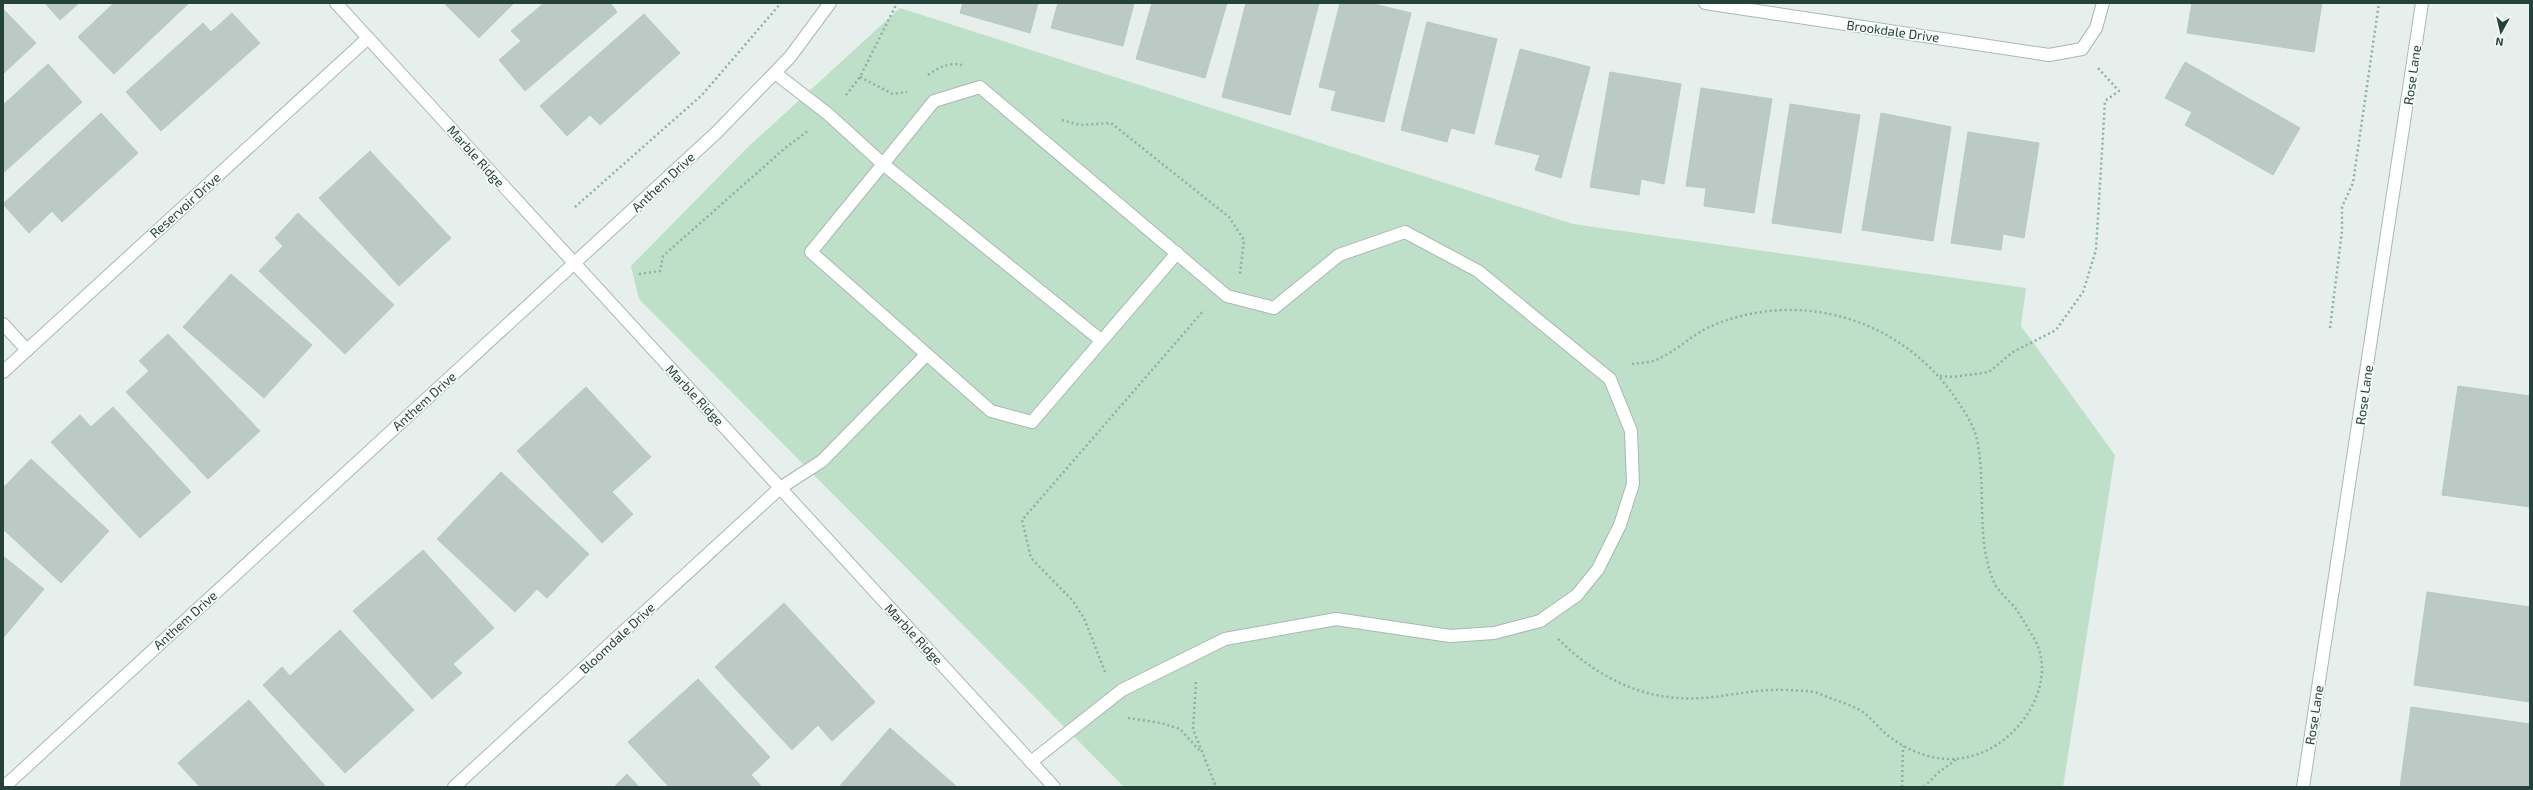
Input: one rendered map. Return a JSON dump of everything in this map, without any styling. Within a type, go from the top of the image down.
[{"type":"street","name":"Marble Ridge","points":[[336,3],[1054,787]]},
{"type":"street","name":"Anthem Drive","points":[[4,787],[716,133],[775,73],[830,3]]},
{"type":"street","name":"Brookdale Drive","points":[[1705,3],[2049,55],[2082,49]]},
{"type":"street","points":[[2082,49],[2096,28],[2103,3]]},
{"type":"street","name":"Rose Lane","points":[[2303,787],[2422,3]]},
{"type":"street","name":"Reservoir Drive","points":[[3,372],[368,38]]},
{"type":"street","points":[[775,73],[828,114],[883,164],[1102,341]]},
{"type":"street","points":[[1031,762],[1122,690],[1225,639],[1336,618],[1450,636],[1494,633],[1540,621],[1577,595],[1598,569],[1620,525],[1633,484],[1630,431],[1610,379],[1478,271],[1405,232],[1340,254],[1274,308],[1228,296],[980,87],[934,101],[811,252],[926,355],[992,411],[1032,422],[1177,254]]},
{"type":"street","points":[[3,324],[27,350]]},
{"type":"street","name":"Bloomdale Drive","points":[[454,787],[780,488],[822,461],[926,355]]},
{"type":"path","points":[[575,207],[702,94],[781,3]]},
{"type":"path","points":[[639,274],[660,271],[663,256],[784,149],[828,114],[856,85],[897,3]]},
{"type":"path","points":[[2330,328],[2342,231],[2342,207],[2353,183],[2379,3]]},
{"type":"path","points":[[1940,376],[1953,377],[1989,372],[2013,352],[2056,330],[2083,292],[2096,250],[2105,101],[2118,91],[2082,49]]},
{"type":"path","points":[[1540,621],[1579,659],[1626,688],[1675,698],[1702,698],[1759,691],[1812,691],[1861,710],[1902,746],[1920,754],[1957,759],[1976,755],[1995,748],[2011,736],[2024,721],[2034,704],[2039,685],[2040,665],[2038,645],[2017,610],[1993,582],[1982,536],[1978,444],[1971,420],[1940,376],[1917,355],[1877,330],[1833,314],[1801,310],[1770,311],[1740,316],[1710,327],[1690,338],[1658,360],[1598,370]]},
{"type":"path","points":[[1207,648],[1197,677],[1193,729],[1216,787]]},
{"type":"path","points":[[1091,714],[1162,722],[1180,729],[1201,752]]},
{"type":"path","points":[[1902,746],[1902,787]]},
{"type":"path","points":[[1924,787],[1939,772],[1957,759]]},
{"type":"green space","points":[[900,8],[1573,224],[2026,288],[2021,326],[2115,455],[2063,787],[1124,787],[639,299],[631,266],[748,147]]},
{"type":"building","points":[[45,3],[79,3],[60,20]]},
{"type":"building","points":[[114,3],[189,3],[114,74],[78,37]]},
{"type":"building","points":[[444,3],[514,3],[479,38]]},
{"type":"building","points":[[544,3],[610,3],[617,12],[525,91],[499,60],[521,41],[511,31]]},
{"type":"building","points":[[963,3],[1038,3],[1030,33],[960,13]]},
{"type":"building","points":[[1058,3],[1134,3],[1123,46],[1051,28]]},
{"type":"building","points":[[1152,3],[1227,3],[1205,78],[1136,59]]},
{"type":"building","points":[[1246,3],[1319,3],[1290,115],[1222,97]]},
{"type":"building","points":[[1340,3],[1370,3],[1411,13],[1384,122],[1331,110],[1336,91],[1319,87]]},
{"type":"building","points":[[2192,3],[2322,3],[2314,52],[2187,33]]},
{"type":"building","points":[[3,9],[36,43],[3,74]]},
{"type":"building","points":[[232,13],[260,43],[161,131],[126,92],[203,23],[211,32]]},
{"type":"building","points":[[644,14],[680,53],[600,125],[590,115],[567,136],[540,106]]},
{"type":"building","points":[[1427,22],[1497,39],[1474,134],[1451,128],[1447,142],[1401,130]]},
{"type":"building","points":[[1520,49],[1590,67],[1561,178],[1535,170],[1540,155],[1495,144]]},
{"type":"building","points":[[2185,62],[2300,128],[2273,175],[2185,125],[2192,112],[2165,98]]},
{"type":"building","points":[[48,64],[82,102],[3,173],[3,105]]},
{"type":"building","points":[[1610,72],[1681,84],[1664,184],[1641,179],[1639,195],[1590,187]]},
{"type":"building","points":[[1701,88],[1772,99],[1754,213],[1704,206],[1706,188],[1686,186]]},
{"type":"building","points":[[1790,104],[1860,115],[1841,233],[1772,223]]},
{"type":"building","points":[[101,113],[138,153],[62,222],[52,211],[29,233],[3,204]]},
{"type":"building","points":[[1881,113],[1951,127],[1933,241],[1862,230]]},
{"type":"building","points":[[1968,132],[2039,143],[2024,238],[2003,234],[2001,250],[1951,243]]},
{"type":"building","points":[[370,151],[451,238],[399,286],[319,198]]},
{"type":"building","points":[[298,213],[394,305],[345,354],[259,271],[283,246],[275,238]]},
{"type":"building","points":[[231,274],[312,345],[264,398],[183,327]]},
{"type":"building","points":[[168,334],[260,431],[208,479],[126,392],[149,371],[139,361]]},
{"type":"building","points":[[2458,386],[2530,396],[2530,507],[2442,495]]},
{"type":"building","points":[[586,387],[651,457],[612,492],[633,514],[602,543],[517,451]]},
{"type":"building","points":[[113,407],[191,492],[140,538],[51,442],[80,415],[91,427]]},
{"type":"building","points":[[31,459],[109,531],[61,583],[3,529],[3,488]]},
{"type":"building","points":[[501,472],[589,554],[547,598],[537,589],[515,612],[437,539]]},
{"type":"building","points":[[423,550],[494,628],[453,664],[462,673],[432,699],[353,611]]},
{"type":"building","points":[[3,556],[44,589],[3,638]]},
{"type":"building","points":[[2427,592],[2530,607],[2530,702],[2414,685]]},
{"type":"building","points":[[784,603],[875,702],[832,741],[818,725],[792,750],[715,667]]},
{"type":"building","points":[[340,630],[414,710],[345,773],[263,685],[282,667],[290,676]]},
{"type":"building","points":[[698,679],[770,757],[751,775],[762,787],[669,787],[628,742]]},
{"type":"building","points":[[249,700],[326,787],[200,787],[178,763]]},
{"type":"building","points":[[2411,707],[2530,724],[2530,787],[2400,787]]},
{"type":"building","points":[[890,728],[957,787],[839,787]]},
{"type":"building","points":[[627,774],[639,787],[614,787]]}]
